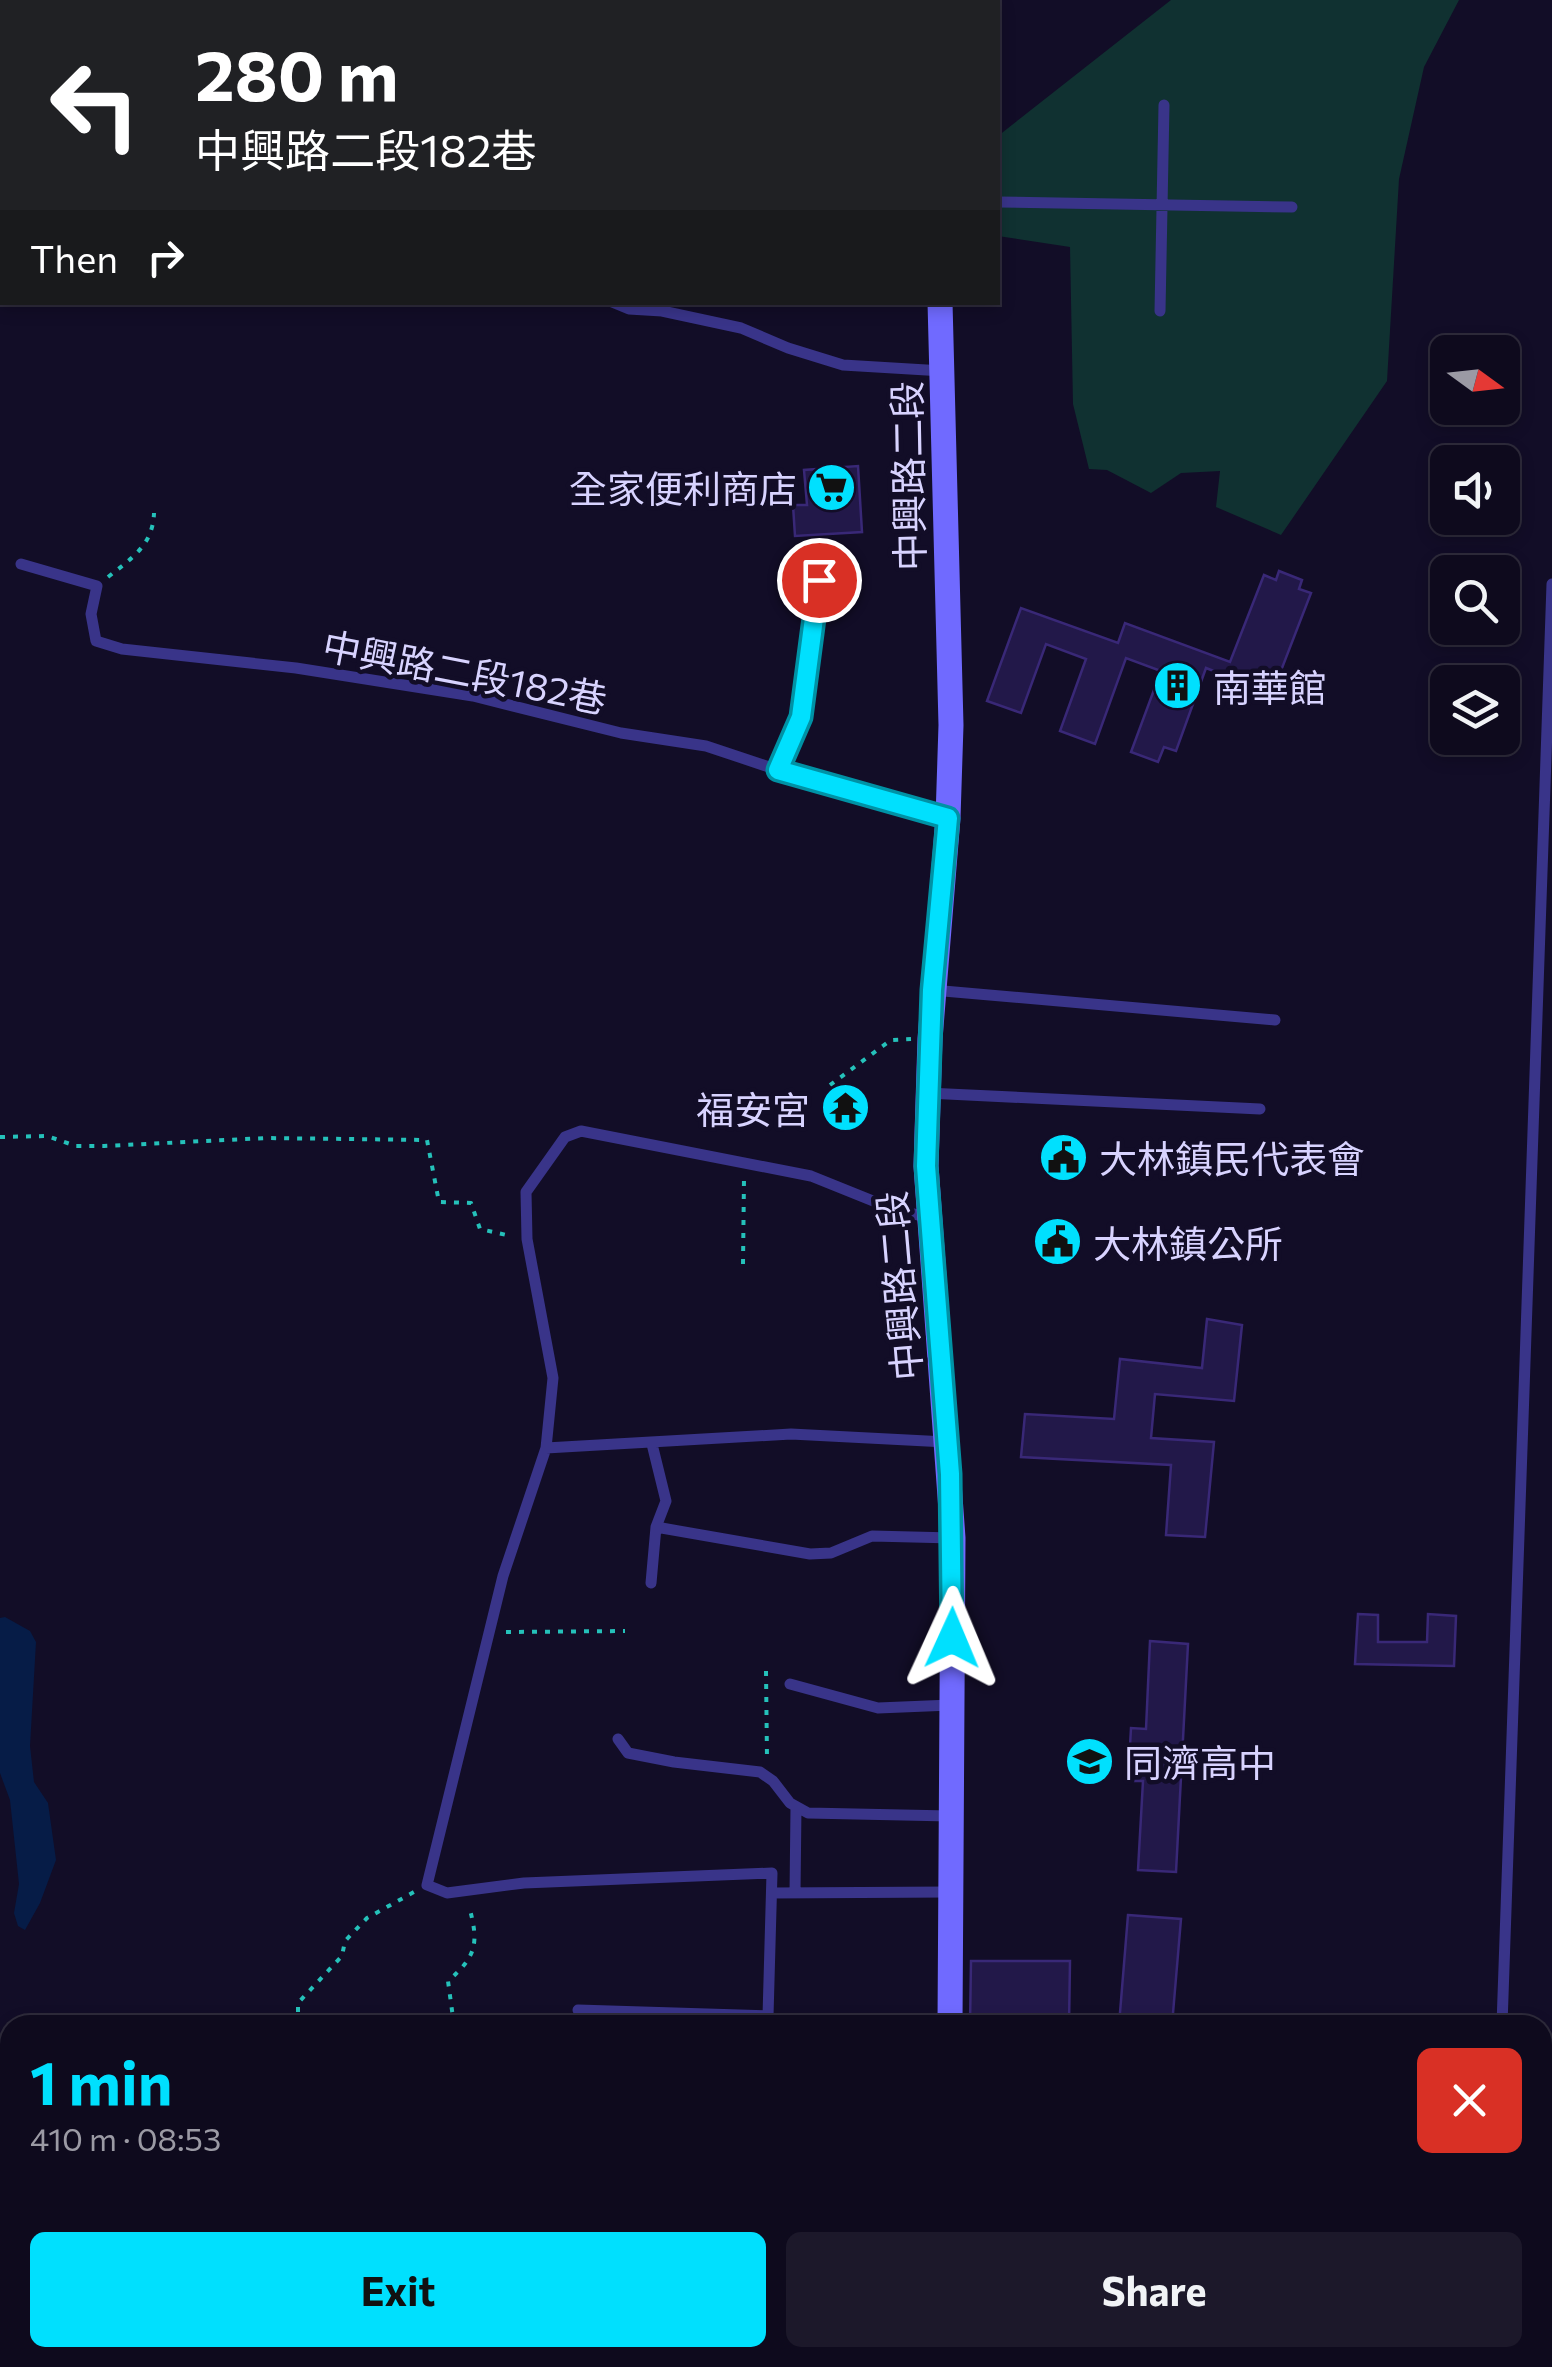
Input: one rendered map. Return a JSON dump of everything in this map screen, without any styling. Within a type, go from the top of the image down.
[{"type":"main road","name":"中興路二段","points":[[940,305],[950,724],[948,818],[926,1094],[929,1218],[953,1538],[950,2015]]},
{"type":"lane","points":[[1160,311],[1164,105]]},
{"type":"lane","points":[[1000,202],[1292,206]]},
{"type":"lane","points":[[620,305],[741,328],[843,365],[942,372]]},
{"type":"lane","points":[[21,564],[97,586]]},
{"type":"lane","points":[[778,770],[801,717],[819,580]]},
{"type":"lane","points":[[1502,2015],[1552,584]]},
{"type":"lane","name":"中興路二段182巷","points":[[97,586],[91,614],[96,641],[122,649],[296,668],[473,696],[621,732],[706,746],[948,818]]},
{"type":"lane","points":[[932,990],[1275,1020]]},
{"type":"lane","points":[[926,1094],[1260,1109]]},
{"type":"lane","points":[[768,2015],[772,1873],[524,1882],[448,1893],[428,1885],[503,1576],[546,1448],[554,1378],[527,1239],[526,1192],[565,1137],[581,1131],[810,1176],[888,1207],[929,1218]]},
{"type":"lane","points":[[546,1448],[790,1434],[948,1442]]},
{"type":"lane","points":[[652,1444],[666,1501],[656,1528],[652,1583]]},
{"type":"lane","points":[[656,1528],[810,1554],[830,1553],[872,1536],[953,1538]]},
{"type":"lane","points":[[790,1684],[878,1708],[951,1705]]},
{"type":"lane","points":[[618,1740],[628,1753],[760,1772],[796,1806],[808,1812],[950,1816]]},
{"type":"lane","points":[[795,1893],[796,1806]]},
{"type":"lane","points":[[772,1893],[949,1892]]},
{"type":"lane","points":[[578,2010],[736,2015]]},
{"type":"path","points":[[97,586],[145,547],[154,527],[154,513]]},
{"type":"path","points":[[830,1085],[891,1040],[930,1039]]},
{"type":"path","points":[[0,1136],[47,1136],[76,1146],[266,1138],[427,1140],[440,1202],[471,1203],[480,1230],[527,1239]]},
{"type":"path","points":[[743,1264],[744,1163]]},
{"type":"path","points":[[492,1632],[624,1631]]},
{"type":"path","points":[[766,1671],[768,1778]]},
{"type":"path","points":[[298,2015],[298,2002],[342,1956],[344,1940],[366,1918],[428,1885]]},
{"type":"path","points":[[453,2015],[448,1981],[471,1961],[476,1931],[466,1892]]},
{"type":"green space","points":[[1171,0],[1459,0],[1424,67],[1399,179],[1387,381],[1281,535],[1216,507],[1220,471],[1181,473],[1151,493],[1107,470],[1089,469],[1073,404],[1070,247],[1000,236],[1000,134]]},
{"type":"water","points":[[0,1618],[30,1631],[36,1642],[30,1746],[34,1782],[48,1803],[56,1860],[25,1930],[18,1926],[14,1913],[19,1884],[10,1800],[0,1773]]},
{"type":"building","name":"全家便利商店","points":[[858,466],[862,532],[795,536],[793,505],[807,505],[804,470]]},
{"type":"building","name":"南華館","points":[[1279,571],[1302,580],[1299,589],[1311,593],[1272,694],[1206,668],[1176,751],[1164,747],[1158,762],[1131,752],[1161,671],[1126,658],[1095,744],[1060,731],[1086,659],[1046,644],[1021,713],[987,701],[1021,608],[1118,643],[1125,623],[1230,662],[1264,575],[1276,580]]},
{"type":"building","points":[[1207,1319],[1242,1325],[1234,1401],[1155,1394],[1151,1438],[1214,1442],[1205,1537],[1166,1535],[1171,1465],[1021,1457],[1025,1414],[1114,1419],[1120,1359],[1202,1368]]},
{"type":"building","points":[[1358,1614],[1378,1615],[1378,1642],[1427,1642],[1428,1614],[1456,1616],[1454,1666],[1355,1664]]},
{"type":"building","points":[[1150,1641],[1188,1644],[1176,1872],[1138,1870],[1143,1781],[1128,1781],[1131,1728],[1146,1729]]},
{"type":"building","points":[[1128,1915],[1181,1919],[1173,2015],[1120,2015]]},
{"type":"building","points":[[971,1961],[1070,1961],[1069,2015],[970,2015]]},
{"type":"place","name":"全家便利商店","points":[[832,487]]},
{"type":"place","name":"南華館","points":[[1178,686]]},
{"type":"place","name":"福安宮","points":[[845,1108]]},
{"type":"place","name":"大林鎮民代表會","points":[[1064,1157]]},
{"type":"place","name":"大林鎮公所","points":[[1058,1242]]},
{"type":"place","name":"同濟高中","points":[[1089,1761]]},
{"type":"route","points":[[819,580],[801,717],[778,770],[948,818],[932,990],[926,1166],[950,1474],[952,1638]]}]
